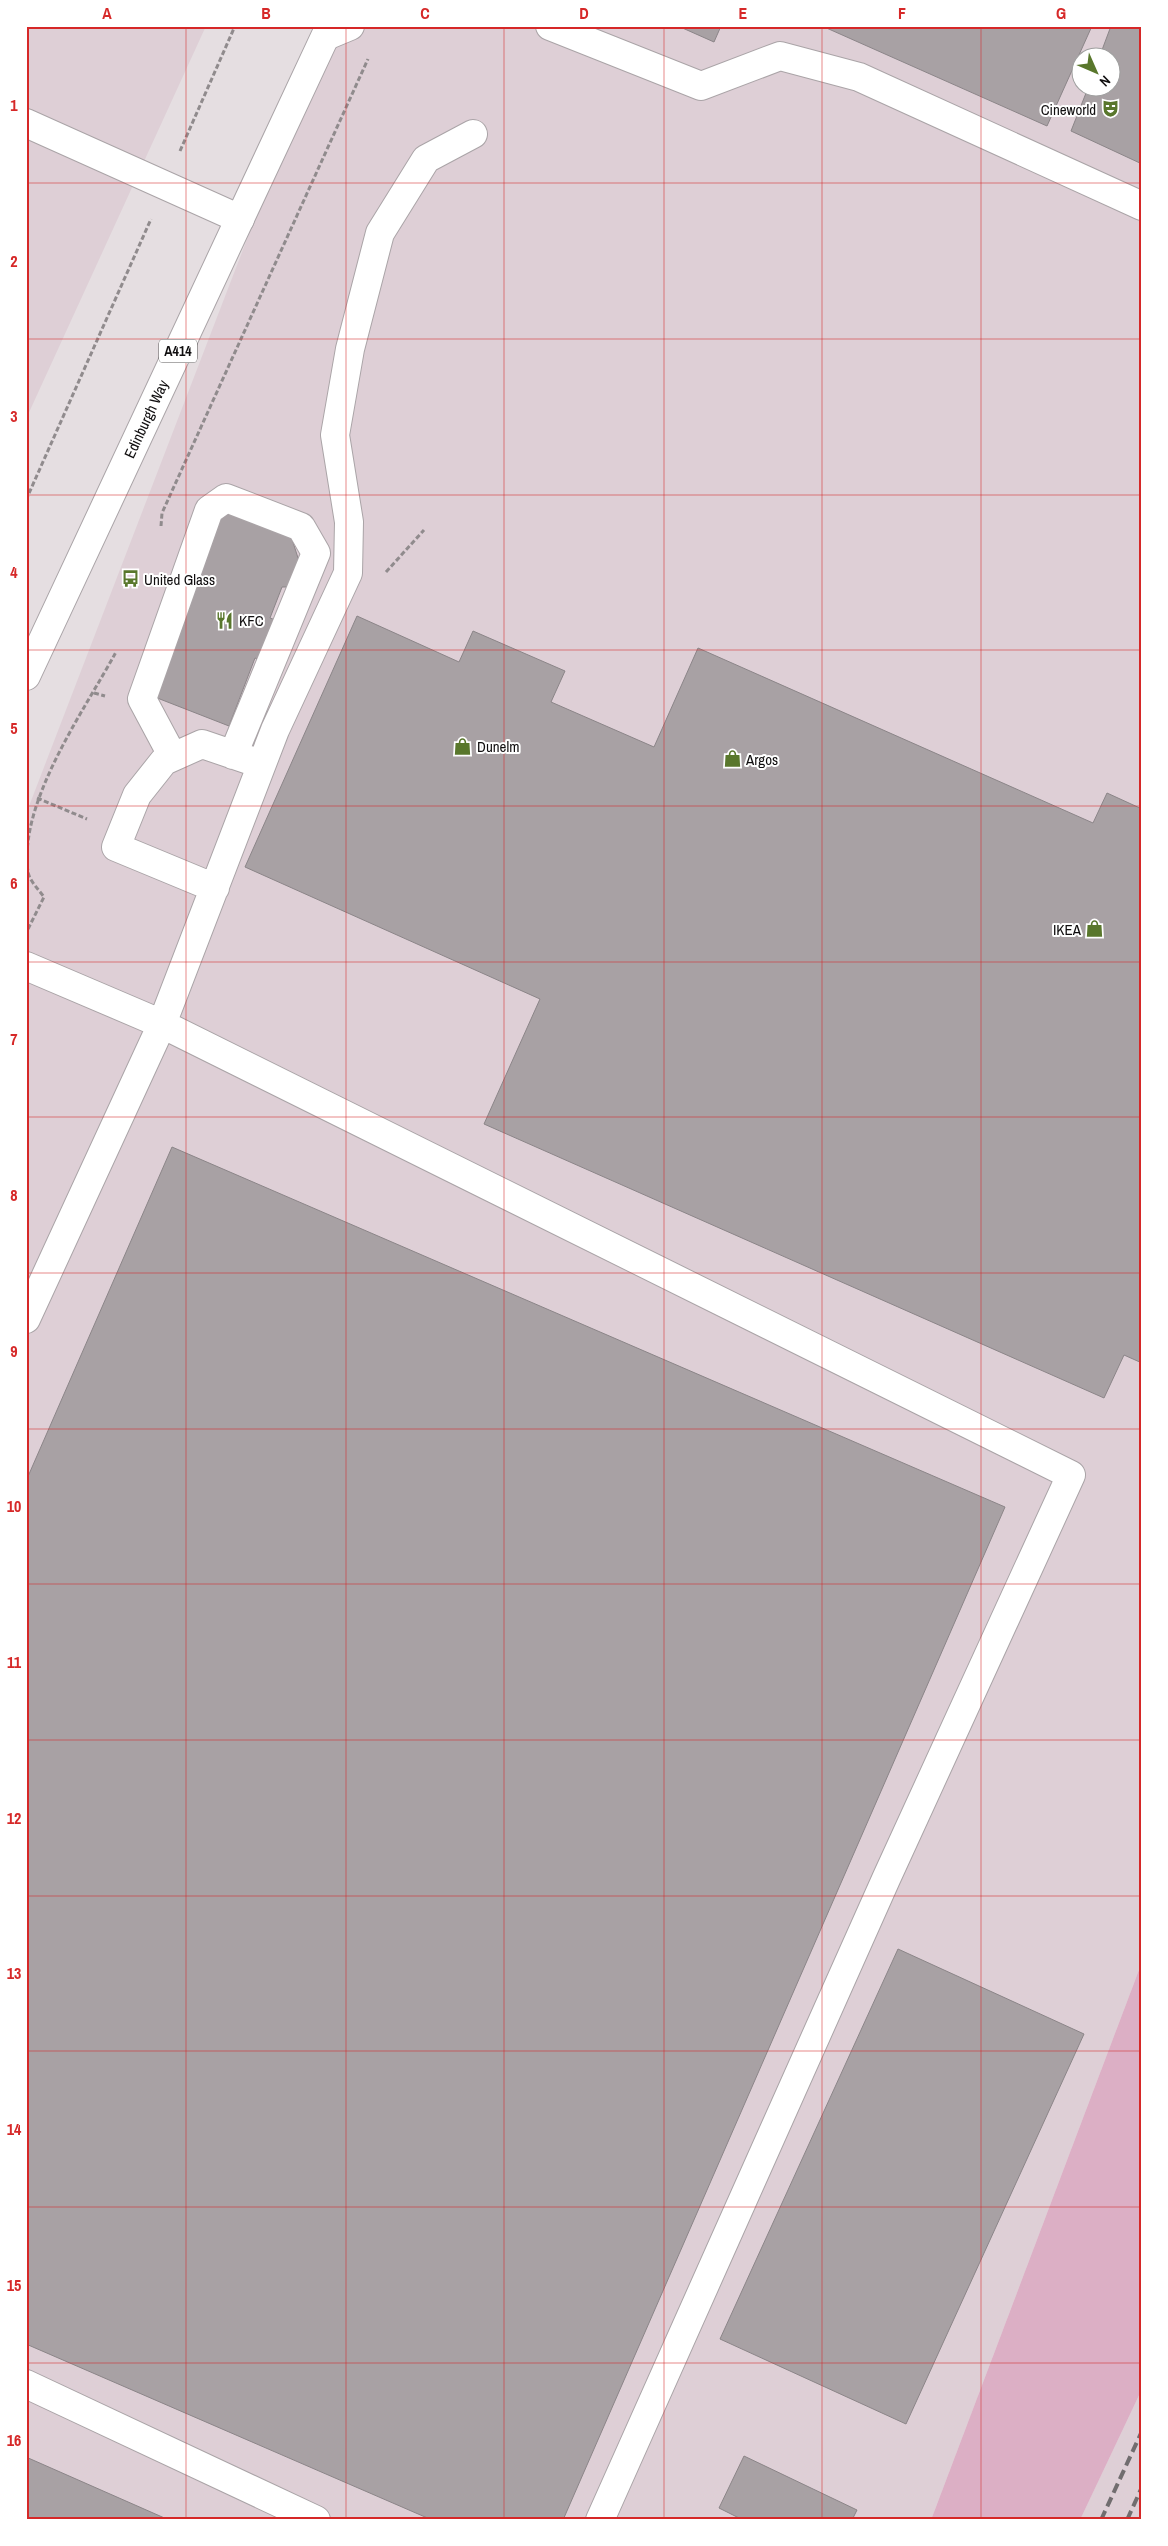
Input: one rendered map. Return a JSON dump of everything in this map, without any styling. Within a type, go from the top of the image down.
[{"type":"main road","points":[[550,26],[700,86],[780,56],[859,77],[1142,206]]},
{"type":"main road","name":"Edinburgh Way","points":[[26,676],[240,218],[335,29]]},
{"type":"main road","points":[[26,123],[240,218]]},
{"type":"main road","points":[[26,1319],[162,1024],[275,730],[348,573],[349,522],[335,435],[350,349],[380,232],[426,159],[473,134]]},
{"type":"main road","points":[[173,757],[142,699],[209,510],[226,498],[300,527],[316,553],[233,755]]},
{"type":"main road","points":[[215,888],[116,847],[137,795],[164,762],[202,744],[262,765]]},
{"type":"main road","points":[[26,966],[162,1024],[1071,1475],[878,1897],[600,2520]]},
{"type":"main road","points":[[26,2384],[316,2520]]},
{"type":"path","points":[[26,500],[235,26]]},
{"type":"path","points":[[37,798],[122,834]]},
{"type":"shaded area","points":[[26,26],[206,26],[26,419]]},
{"type":"shaded area","points":[[329,26],[1142,26],[1142,1962],[931,2520],[26,2520],[26,814]]},
{"type":"shaded area","points":[[1142,1962],[1142,2389],[1080,2520],[931,2520]]},
{"type":"shaded area","points":[[1142,2389],[1142,2520],[1080,2520]]},
{"type":"building","points":[[678,26],[721,26],[714,42]]},
{"type":"building","points":[[822,26],[1092,26],[1082,48],[1070,48],[1070,75],[1047,126]]},
{"type":"building","name":"Cineworld","points":[[1111,26],[1142,26],[1142,164],[1071,131],[1084,98],[1120,98],[1120,48],[1103,48]]},
{"type":"building","name":"KFC","points":[[226,512],[291,536],[299,561],[289,587],[282,587],[270,618],[278,621],[263,661],[255,658],[229,726],[147,694],[215,519]]},
{"type":"building","points":[[357,616],[459,662],[473,631],[565,671],[551,702],[654,747],[698,648],[1093,823],[1107,793],[1142,809],[1142,1363],[1124,1355],[1104,1398],[484,1124],[540,999],[245,867]]},
{"type":"building","points":[[172,1147],[1005,1507],[563,2520],[432,2520],[26,2344],[26,1481]]},
{"type":"building","points":[[898,1949],[1084,2034],[906,2424],[720,2339]]},
{"type":"building","points":[[744,2456],[857,2510],[852,2520],[743,2520],[719,2508]]},
{"type":"building","points":[[26,2457],[169,2520],[26,2520]]},
{"type":"railway","points":[[1101,2520],[1142,2431]]},
{"type":"railway","points":[[1127,2520],[1142,2487]]},
{"type":"place","name":"Cineworld","points":[[1110,109]]},
{"type":"place","name":"United Glass","points":[[130,579]]},
{"type":"place","name":"KFC","points":[[225,620]]},
{"type":"place","name":"Dunelm","points":[[463,746]]},
{"type":"place","name":"Argos","points":[[732,759]]},
{"type":"place","name":"IKEA","points":[[1095,929]]}]
